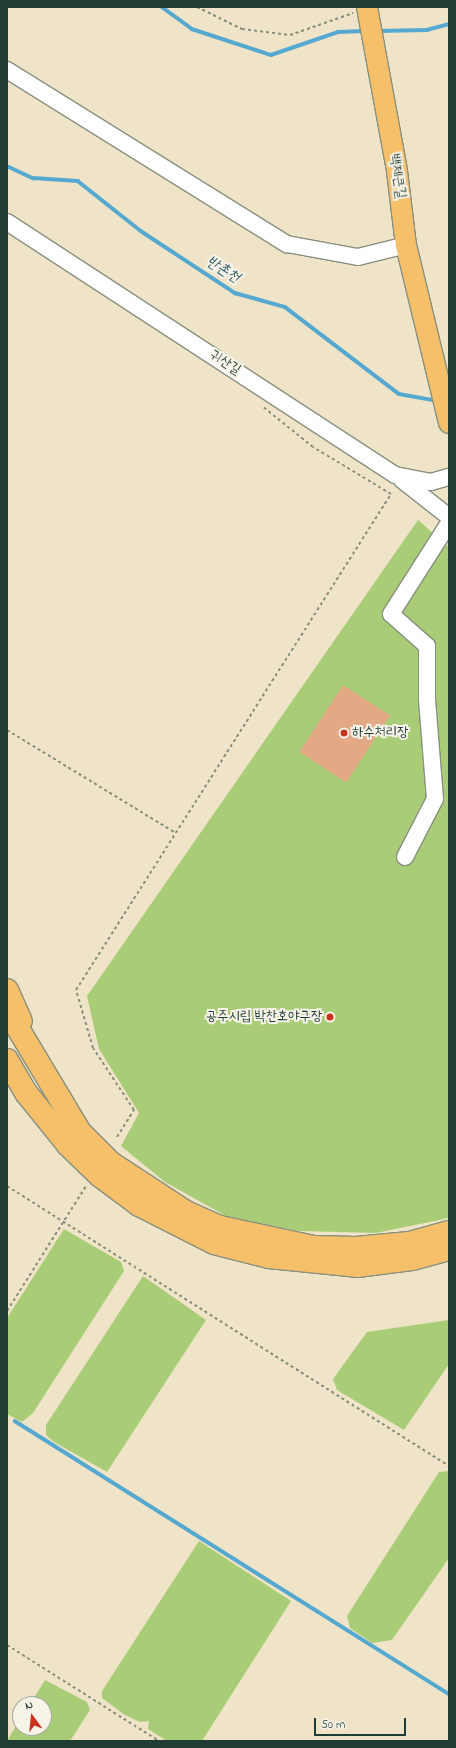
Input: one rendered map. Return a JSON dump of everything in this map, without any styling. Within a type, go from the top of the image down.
[{"type":"highway","points":[[7,990],[48,1083]]},
{"type":"highway","points":[[7,1010],[48,1083],[80,1132],[111,1164],[148,1190],[220,1227],[272,1241],[356,1248],[409,1243],[449,1232]]},
{"type":"highway","points":[[7,1060],[27,1094]]},
{"type":"highway","points":[[7,1068],[68,1145],[100,1176],[139,1205],[214,1243],[269,1257],[356,1266],[412,1259],[449,1249]]},
{"type":"main road","name":"백제큰길","points":[[368,12],[397,171],[406,245],[416,297],[449,423]]},
{"type":"street","points":[[7,70],[287,244],[358,257],[406,245]]},
{"type":"street","name":"귀산길","points":[[7,222],[394,475],[431,482],[449,477]]},
{"type":"street","points":[[394,475],[449,517]]},
{"type":"street","points":[[406,857],[435,799],[427,699],[427,646],[391,614],[449,523]]},
{"type":"path","points":[[197,7],[242,29],[290,35],[368,12]]},
{"type":"path","points":[[117,1137],[134,1110],[93,1048],[76,990],[174,832],[391,494],[313,448],[258,402]]},
{"type":"path","points":[[7,730],[174,832]]},
{"type":"path","points":[[7,1186],[449,1466]]},
{"type":"path","points":[[7,1311],[86,1186]]},
{"type":"path","points":[[7,1645],[159,1741]]},
{"type":"green space","points":[[418,520],[449,547],[449,1218],[376,1233],[299,1231],[226,1216],[165,1182],[121,1146],[139,1113],[99,1049],[87,996]]},
{"type":"green space","points":[[64,1229],[121,1262],[124,1271],[33,1413],[22,1422],[7,1414],[7,1318]]},
{"type":"green space","points":[[143,1276],[206,1320],[107,1472],[54,1442],[46,1435],[46,1425]]},
{"type":"green space","points":[[449,1320],[449,1364],[404,1430],[337,1390],[333,1379],[367,1332]]},
{"type":"green space","points":[[449,1471],[449,1558],[392,1640],[372,1643],[350,1628],[347,1616],[439,1472]]},
{"type":"green space","points":[[199,1541],[291,1601],[202,1741],[167,1741],[148,1729],[149,1721],[140,1722],[125,1715],[102,1698],[102,1691]]},
{"type":"green space","points":[[45,1680],[87,1702],[90,1710],[70,1741],[7,1741],[12,1733],[12,1736],[52,1736],[52,1696],[35,1696]]},
{"type":"building","name":"하수처리장","points":[[343,685],[390,715],[346,783],[299,752]]},
{"type":"waterway","points":[[162,7],[192,29],[271,55],[338,32],[365,31]]},
{"type":"waterway","points":[[378,31],[427,30],[449,24]]},
{"type":"waterway","name":"반촌천","points":[[7,166],[33,178],[78,181],[141,231],[235,293],[285,307],[399,394],[437,401]]},
{"type":"waterway","points":[[15,1421],[449,1694]]},
{"type":"place","name":"하수처리장","points":[[344,733]]},
{"type":"place","name":"공주시립 박찬호야구장","points":[[330,1017]]}]
